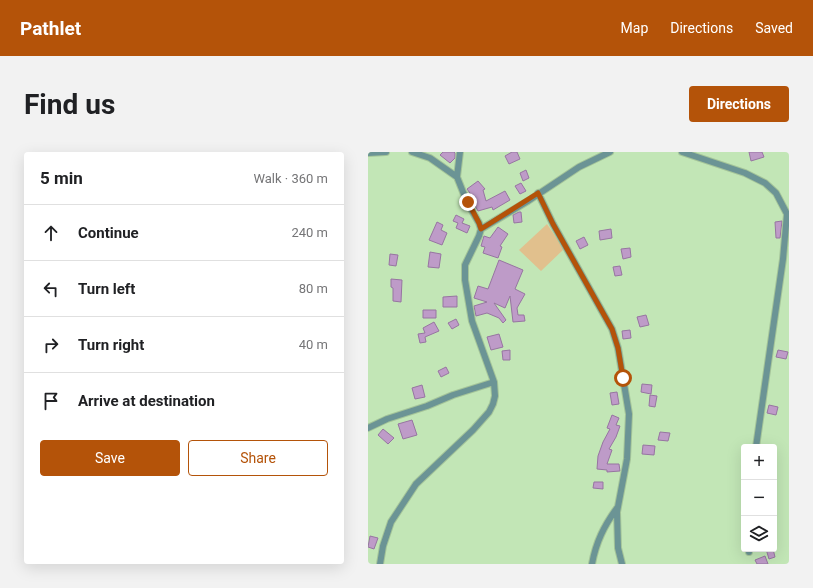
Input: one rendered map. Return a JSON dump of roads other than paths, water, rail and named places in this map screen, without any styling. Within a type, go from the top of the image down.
[{"type":"street","points":[[368,153],[386,152]]},
{"type":"street","points":[[412,152],[430,158],[457,177]]},
{"type":"street","points":[[380,564],[383,546],[391,522],[416,484],[473,430],[489,412],[495,396],[494,382],[472,321],[465,280],[465,265],[481,229],[457,177],[460,152]]},
{"type":"street","points":[[481,229],[579,167],[610,152]]},
{"type":"street","points":[[682,152],[745,173],[765,183],[776,193],[787,214],[782,266],[756,444]]},
{"type":"street","points":[[538,193],[553,224],[612,329],[618,348],[629,414],[627,459],[617,512],[618,548],[622,564]]},
{"type":"street","points":[[368,428],[386,419],[494,382]]},
{"type":"street","points":[[592,564],[595,546],[618,506]]}]
